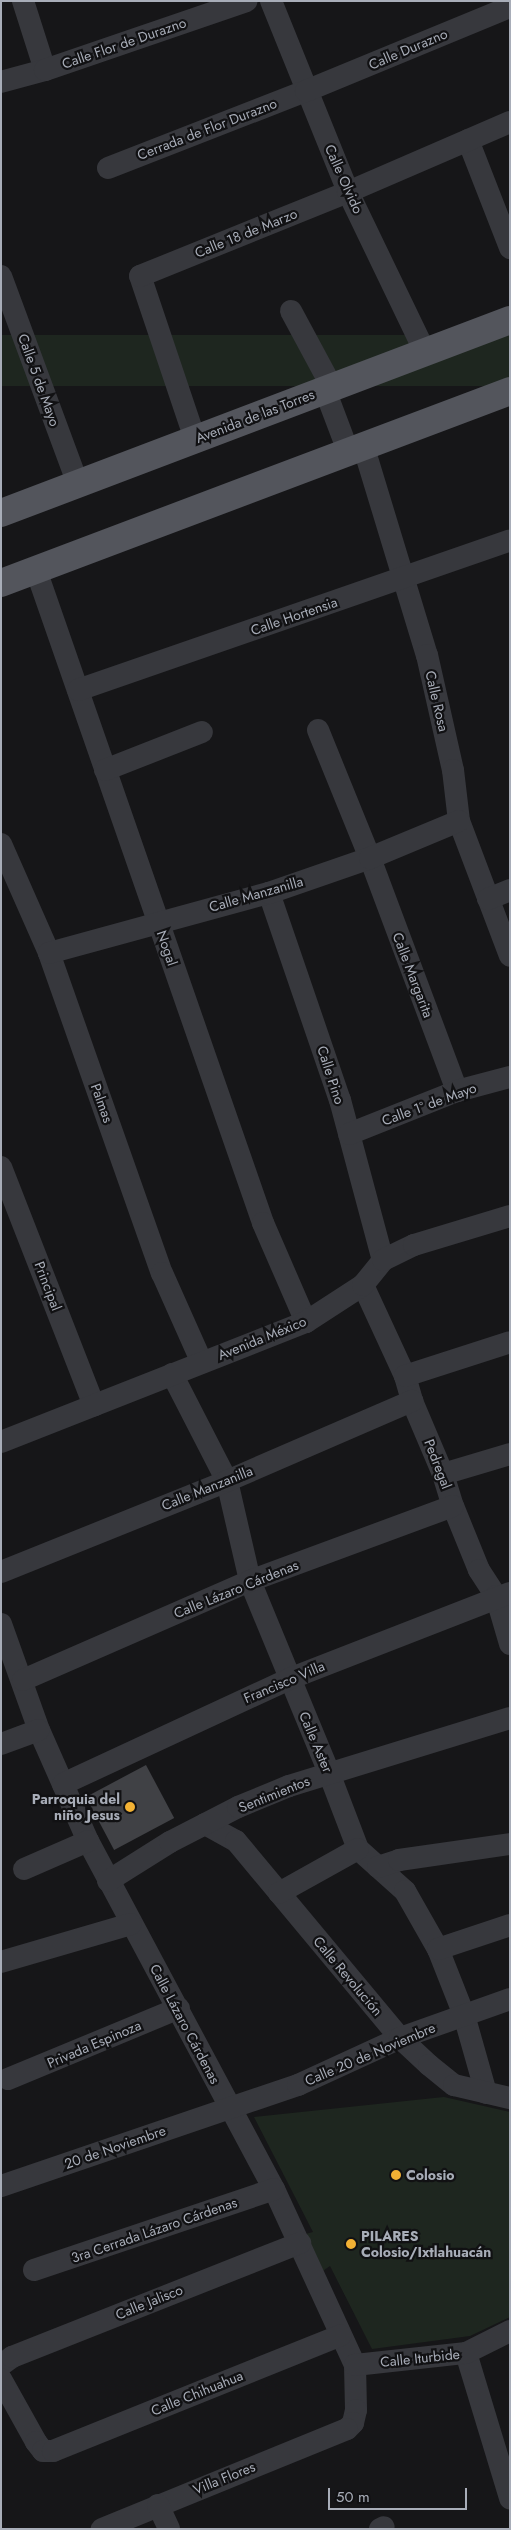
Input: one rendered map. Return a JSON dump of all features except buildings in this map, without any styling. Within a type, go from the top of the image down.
[{"type":"main road","name":"Avenida de las Torres","points":[[1,513],[510,320]]},
{"type":"main road","points":[[1,583],[510,390]]},
{"type":"street","points":[[23,1],[45,70]]},
{"type":"street","name":"Calle Flor de Durazno","points":[[1,82],[45,70],[246,1]]},
{"type":"street","name":"Calle Olvido","points":[[271,1],[348,192],[425,352]]},
{"type":"street","name":"Calle Durazno","points":[[306,91],[510,7]]},
{"type":"street","name":"Cerrada de Flor Durazno","points":[[108,168],[306,91]]},
{"type":"street","name":"Calle 18 de Marzo","points":[[195,439],[140,276],[348,192],[510,122]]},
{"type":"street","points":[[468,140],[510,248]]},
{"type":"street","name":"Calle 5 de Mayo","points":[[1,276],[78,484]]},
{"type":"street","name":"Calle Rosa","points":[[291,311],[355,448],[403,578],[432,674],[453,770],[459,821],[510,956]]},
{"type":"street","name":"Calle Hortensia","points":[[78,690],[510,540]]},
{"type":"street","name":"Nogal","points":[[36,570],[263,1223],[306,1322]]},
{"type":"street","name":"Calle Margarita","points":[[318,730],[370,858],[457,1091]]},
{"type":"street","points":[[105,770],[202,732]]},
{"type":"street","name":"Calle Manzanilla","points":[[49,952],[269,893],[370,858],[459,821]]},
{"type":"street","name":"Palmas","points":[[1,844],[6,868],[49,952],[162,1273],[202,1363]]},
{"type":"street","points":[[488,899],[510,890]]},
{"type":"street","name":"Calle Pino","points":[[269,893],[340,1100],[384,1260]]},
{"type":"street","name":"Calle 1º de Mayo","points":[[349,1134],[457,1091],[510,1077]]},
{"type":"street","name":"Principal","points":[[1,1167],[94,1406]]},
{"type":"street","name":"Avenida México","points":[[1,1442],[306,1322],[363,1285],[384,1260],[414,1245],[510,1216]]},
{"type":"street","name":"Pedregal","points":[[363,1285],[404,1376],[412,1402],[443,1474],[453,1506],[479,1570],[503,1594],[510,1644]]},
{"type":"street","points":[[404,1376],[510,1342]]},
{"type":"street","name":"Calle Aster","points":[[172,1374],[227,1481],[250,1582],[329,1773],[358,1849],[405,1891],[438,1949],[464,2015],[486,2093]]},
{"type":"street","name":"Calle Manzanilla","points":[[1,1572],[227,1481],[412,1402]]},
{"type":"street","points":[[443,1474],[510,1454]]},
{"type":"street","name":"Calle Lázaro Cárdenas","points":[[23,1680],[250,1582],[453,1506]]},
{"type":"street","name":"Francisco Villa","points":[[63,1784],[289,1679],[503,1594]]},
{"type":"street","name":"Calle Lázaro Cárdenas","points":[[1,1624],[23,1680],[38,1730],[88,1841],[131,1924],[179,2008],[229,2107],[274,2189],[355,2365]]},
{"type":"street","name":"Sentimientos","points":[[108,1881],[170,1842],[255,1800],[329,1773],[510,1718]]},
{"type":"street","points":[[1,1744],[38,1730]]},
{"type":"street","name":"Calle Revolución","points":[[205,1824],[236,1841],[400,2038],[454,2085],[510,2098]]},
{"type":"street","points":[[24,1869],[88,1841]]},
{"type":"street","points":[[378,1867],[399,1860],[510,1844]]},
{"type":"street","points":[[279,1893],[358,1849]]},
{"type":"street","points":[[1,1962],[131,1924]]},
{"type":"street","points":[[438,1949],[510,1925]]},
{"type":"street","name":"Calle 20 de Noviembre","points":[[229,2107],[298,2085],[400,2038],[510,1999]]},
{"type":"street","name":"Privada Espinoza","points":[[8,2080],[179,2008]]},
{"type":"street","name":"20 de Noviembre","points":[[1,2186],[229,2107]]},
{"type":"street","name":"3ra Cerrada Lázaro Cárdenas","points":[[34,2270],[274,2189]]},
{"type":"street","name":"Calle Jalisco","points":[[1,2365],[12,2356],[300,2243]]},
{"type":"street","name":"Calle Iturbide","points":[[355,2365],[466,2352],[510,2331]]},
{"type":"street","name":"Calle Chihuahua","points":[[4,2394],[43,2451],[53,2451],[341,2335]]},
{"type":"street","points":[[466,2352],[510,2498]]},
{"type":"street","name":"Villa Flores","points":[[102,2529],[347,2429],[353,2422],[356,2410],[355,2365]]},
{"type":"street","points":[[158,2505],[169,2529]]},
{"type":"shaded area","points":[[1,335],[510,335],[510,386],[1,386]]},
{"type":"shaded area","name":"Colosio","points":[[444,2097],[510,2112],[510,2317],[470,2336],[372,2349],[330,2266],[317,2275],[298,2236],[313,2232],[254,2117]]},
{"type":"place","name":"Parroquia del niño Jesus","points":[[130,1807]]},
{"type":"place","name":"Colosio","points":[[396,2175]]},
{"type":"place","name":"PILARES Colosio/Ixtlahuacán","points":[[351,2244]]}]
